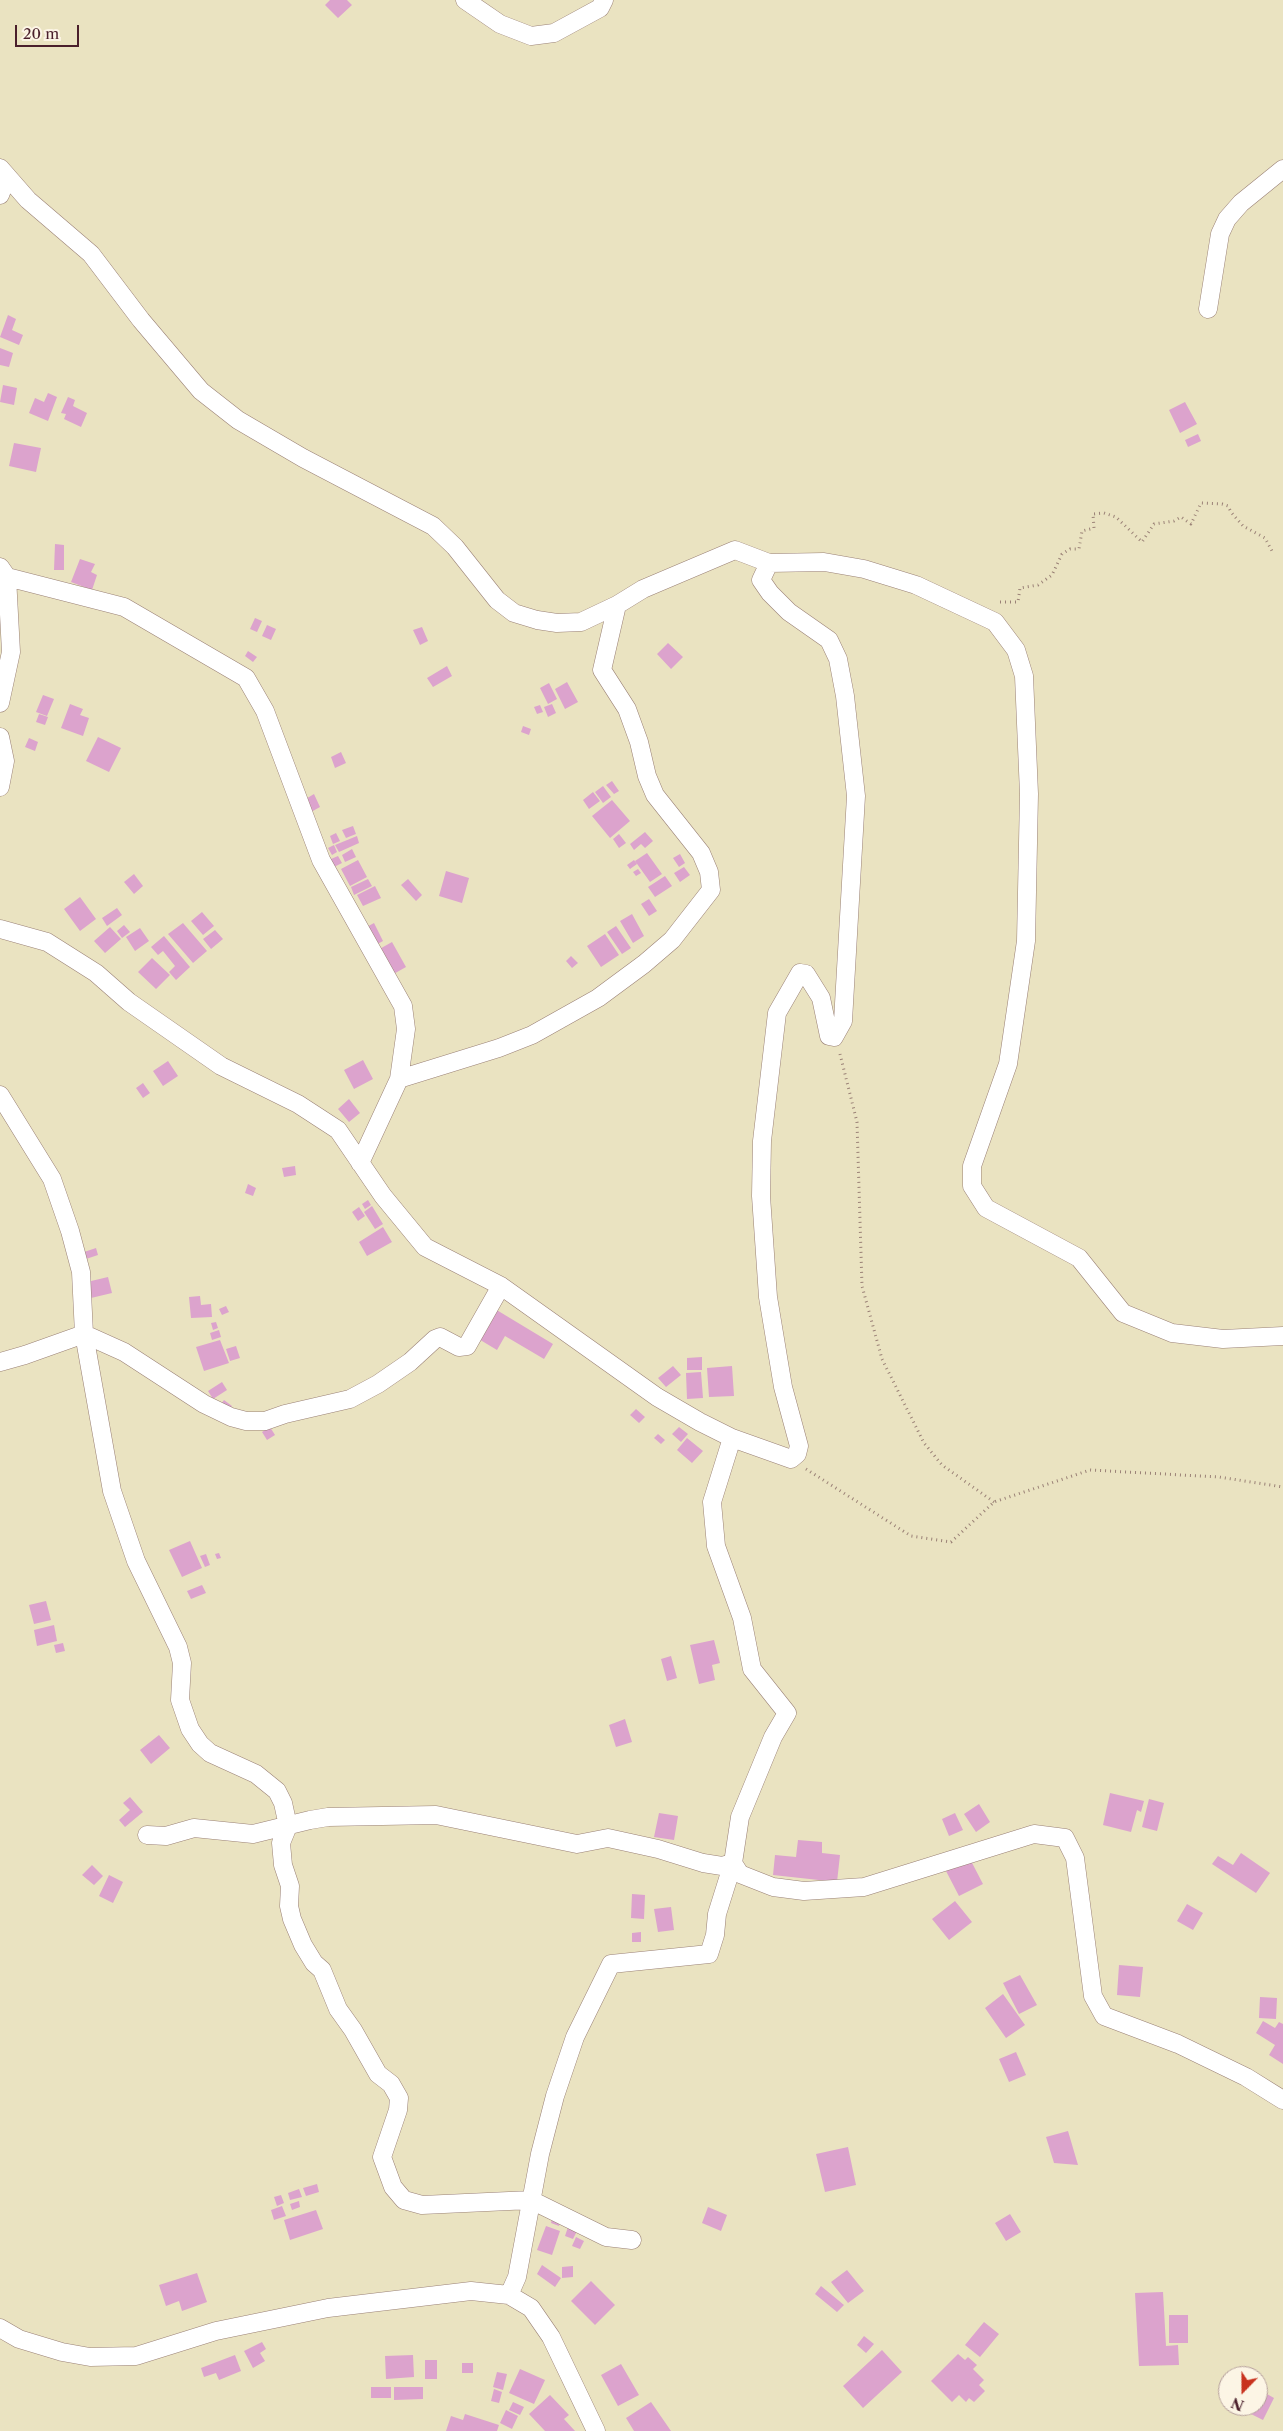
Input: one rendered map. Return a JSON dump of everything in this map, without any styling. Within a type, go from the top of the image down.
[{"type":"street","points":[[465,0],[500,24],[531,36],[554,33],[600,8],[604,0]]},
{"type":"street","points":[[1208,308],[1220,234],[1227,219],[1240,203],[1283,169]]},
{"type":"street","points":[[0,195],[3,172]]},
{"type":"street","points":[[3,172],[28,200],[91,254],[141,320],[201,391],[238,420],[303,458],[433,526],[455,547],[497,600],[514,613],[537,620],[557,623],[581,622],[618,605],[643,589],[735,550],[769,563],[824,562],[864,569],[916,585],[996,622],[1016,650],[1024,676],[1029,794],[1026,942],[1008,1064],[972,1166],[972,1186],[986,1208],[1080,1258],[1123,1313],[1172,1333],[1223,1339],[1267,1339],[1283,1336]]},
{"type":"street","points":[[0,930],[47,942],[96,973],[129,1002],[221,1066],[298,1104],[338,1130],[383,1196],[425,1247],[501,1286],[657,1397],[700,1422],[732,1438],[791,1459],[797,1454],[799,1446],[783,1387],[768,1296],[761,1196],[762,1141],[777,1012],[800,973],[806,974],[821,998],[829,1036],[834,1037],[842,1021],[856,796],[845,696],[838,659],[829,640],[789,612],[770,594],[760,580],[769,563]]},
{"type":"street","points":[[0,703],[11,652],[4,572],[124,607],[246,678],[265,711],[321,860],[403,1006],[406,1029],[399,1079],[360,1163]]},
{"type":"street","points":[[399,1079],[507,1045],[532,1035],[598,998],[644,964],[672,940],[711,890],[710,872],[702,853],[655,795],[647,776],[639,742],[627,709],[602,670],[618,605]]},
{"type":"street","points":[[0,736],[5,761],[0,787]]},
{"type":"street","points":[[0,1095],[52,1180],[81,1272],[84,1334],[112,1491],[136,1561],[178,1647],[182,1663],[180,1700],[190,1729],[200,1744],[210,1754],[256,1774],[268,1782],[277,1791],[283,1803],[288,1826],[281,1842],[283,1865],[290,1886],[289,1906],[292,1920],[303,1945],[314,1963],[322,1970],[338,2009],[353,2030],[378,2074],[391,2084],[399,2098],[398,2110],[382,2157],[393,2187],[404,2200],[422,2205],[531,2200],[606,2236],[632,2240]]},
{"type":"street","points":[[0,1362],[84,1334],[124,1352],[204,1404],[231,1417],[246,1421],[265,1421],[285,1414],[350,1399],[378,1384],[410,1362],[435,1339],[440,1337],[459,1347],[467,1346],[501,1286]]},
{"type":"street","points":[[509,2295],[517,2277],[531,2200],[552,2106],[575,2037],[611,1964],[709,1954],[715,1935],[717,1914],[733,1862],[740,1817],[773,1737],[787,1713],[752,1669],[742,1618],[716,1546],[712,1502],[732,1438]]},
{"type":"street","points":[[147,1835],[166,1836],[194,1828],[253,1834],[328,1817],[436,1815],[578,1844],[608,1838],[658,1849],[703,1863],[722,1866],[733,1862]]},
{"type":"street","points":[[733,1862],[740,1874],[773,1887],[804,1891],[864,1887],[1034,1834],[1065,1838],[1076,1858],[1093,1996],[1104,2016],[1178,2044],[1246,2077],[1283,2100]]},
{"type":"street","points":[[0,2328],[19,2339],[62,2352],[90,2357],[136,2356],[216,2331],[328,2308],[471,2291],[509,2295],[531,2308],[551,2337],[596,2431]]},
{"type":"path","points":[[978,614],[999,602],[1018,602],[1020,588],[1038,585],[1052,575],[1062,554],[1070,549],[1079,549],[1082,531],[1094,528],[1093,514],[1104,513],[1116,517],[1142,542],[1154,524],[1174,521],[1180,517],[1191,524],[1201,503],[1222,504],[1228,506],[1230,512],[1243,526],[1265,538],[1272,550]]},
{"type":"path","points":[[834,1037],[845,1070],[857,1122],[862,1286],[882,1359],[924,1443],[942,1465],[994,1502]]},
{"type":"path","points":[[791,1459],[911,1536],[952,1542],[994,1502],[1090,1470],[1219,1477],[1283,1487]]},
{"type":"building","points":[[330,0],[347,0],[352,5],[338,18],[325,5]]},
{"type":"building","points":[[8,315],[16,319],[12,330],[23,335],[19,345],[0,337]]},
{"type":"building","points":[[0,348],[13,353],[9,367],[0,365]]},
{"type":"building","points":[[3,385],[17,388],[14,405],[0,402]]},
{"type":"building","points":[[48,393],[57,397],[48,421],[29,413],[35,398],[44,402]]},
{"type":"building","points":[[68,397],[75,400],[73,406],[87,413],[81,427],[64,419],[66,414],[61,413]]},
{"type":"building","points":[[1185,402],[1197,424],[1180,433],[1169,410]]},
{"type":"building","points":[[1198,434],[1201,441],[1188,447],[1185,440]]},
{"type":"building","points":[[14,443],[41,448],[36,472],[9,466]]},
{"type":"building","points":[[55,544],[64,545],[64,570],[54,570]]},
{"type":"building","points":[[80,559],[95,564],[91,572],[97,575],[92,590],[71,582]]},
{"type":"building","points":[[255,618],[262,621],[257,632],[250,629]]},
{"type":"building","points":[[267,625],[276,629],[271,640],[262,636]]},
{"type":"building","points":[[422,627],[428,641],[420,645],[413,630]]},
{"type":"building","points":[[668,643],[683,657],[671,669],[657,654]]},
{"type":"building","points":[[248,651],[257,657],[253,662],[245,656]]},
{"type":"building","points":[[447,666],[452,676],[433,687],[427,678]]},
{"type":"building","points":[[567,682],[578,702],[565,709],[555,689]]},
{"type":"building","points":[[549,683],[557,699],[548,704],[540,688]]},
{"type":"building","points":[[43,695],[54,699],[47,716],[36,712]]},
{"type":"building","points":[[70,704],[83,709],[80,715],[89,718],[83,736],[61,728]]},
{"type":"building","points":[[552,704],[556,713],[548,717],[544,707]]},
{"type":"building","points":[[540,705],[543,712],[537,714],[534,707]]},
{"type":"building","points":[[39,714],[48,717],[45,725],[36,722]]},
{"type":"building","points":[[523,726],[531,729],[529,735],[521,732]]},
{"type":"building","points":[[98,737],[121,748],[109,772],[86,761]]},
{"type":"building","points":[[29,738],[38,742],[35,751],[25,747]]},
{"type":"building","points":[[341,752],[346,763],[335,768],[331,757]]},
{"type":"building","points":[[612,781],[619,791],[614,794],[606,785]]},
{"type":"building","points":[[603,786],[611,797],[603,803],[595,792]]},
{"type":"building","points":[[593,792],[600,801],[589,809],[583,800]]},
{"type":"building","points":[[314,794],[320,807],[311,812],[304,800]]},
{"type":"building","points":[[612,800],[630,821],[610,838],[592,816]]},
{"type":"building","points":[[353,826],[356,834],[346,838],[342,830]]},
{"type":"building","points":[[645,832],[653,841],[645,848],[641,844],[634,850],[630,844]]},
{"type":"building","points":[[336,833],[340,841],[333,844],[330,836]]},
{"type":"building","points":[[619,834],[626,843],[619,848],[613,839]]},
{"type":"building","points":[[357,836],[359,843],[339,852],[335,845]]},
{"type":"building","points":[[334,845],[337,852],[332,855],[328,848]]},
{"type":"building","points":[[352,849],[356,857],[345,862],[342,855]]},
{"type":"building","points":[[647,853],[662,874],[650,882],[635,861]]},
{"type":"building","points":[[680,854],[685,863],[679,867],[673,858]]},
{"type":"building","points":[[338,856],[342,863],[334,867],[331,859]]},
{"type":"building","points":[[358,860],[367,877],[350,886],[341,869]]},
{"type":"building","points":[[634,860],[637,864],[630,869],[627,865]]},
{"type":"building","points":[[684,867],[690,875],[680,882],[674,873]]},
{"type":"building","points":[[638,869],[641,873],[636,876],[633,872]]},
{"type":"building","points":[[446,871],[469,878],[462,903],[439,896]]},
{"type":"building","points":[[134,874],[143,886],[134,894],[124,882]]},
{"type":"building","points":[[665,876],[672,886],[655,897],[648,887]]},
{"type":"building","points":[[368,879],[372,886],[354,895],[351,887]]},
{"type":"building","points":[[408,879],[422,895],[416,901],[401,885]]},
{"type":"building","points":[[375,886],[381,898],[363,906],[357,895]]},
{"type":"building","points":[[80,897],[96,919],[80,931],[64,909]]},
{"type":"building","points":[[649,899],[657,911],[649,916],[641,904]]},
{"type":"building","points":[[117,908],[122,915],[107,926],[102,918]]},
{"type":"building","points":[[202,912],[214,926],[203,935],[191,921]]},
{"type":"building","points":[[632,914],[644,936],[633,943],[620,921]]},
{"type":"building","points":[[183,923],[207,951],[193,963],[168,934]]},
{"type":"building","points":[[374,923],[383,941],[372,947],[363,929]]},
{"type":"building","points":[[124,925],[130,932],[122,938],[117,931]]},
{"type":"building","points":[[616,926],[631,948],[622,954],[607,932]]},
{"type":"building","points":[[110,927],[121,939],[105,953],[94,941]]},
{"type":"building","points":[[140,928],[149,941],[135,951],[126,937]]},
{"type":"building","points":[[215,930],[223,939],[211,949],[203,939]]},
{"type":"building","points":[[605,934],[619,955],[601,967],[587,946]]},
{"type":"building","points":[[164,936],[190,967],[176,980],[169,972],[175,966],[163,951],[158,955],[151,947]]},
{"type":"building","points":[[392,942],[406,967],[390,976],[376,951]]},
{"type":"building","points":[[571,956],[578,963],[572,968],[566,961]]},
{"type":"building","points":[[152,958],[170,975],[156,989],[138,972]]},
{"type":"building","points":[[363,1060],[373,1079],[354,1089],[344,1070]]},
{"type":"building","points":[[168,1061],[178,1076],[163,1086],[153,1071]]},
{"type":"building","points":[[143,1083],[150,1093],[143,1098],[136,1088]]},
{"type":"building","points":[[349,1099],[360,1113],[349,1122],[338,1109]]},
{"type":"building","points":[[295,1166],[296,1175],[284,1177],[282,1168]]},
{"type":"building","points":[[248,1184],[256,1188],[253,1196],[245,1193]]},
{"type":"building","points":[[368,1200],[371,1205],[365,1209],[362,1204]]},
{"type":"building","points":[[372,1206],[383,1224],[375,1229],[364,1212]]},
{"type":"building","points":[[359,1207],[365,1216],[358,1221],[352,1212]]},
{"type":"building","points":[[383,1227],[392,1242],[367,1256],[359,1242]]},
{"type":"building","points":[[96,1248],[98,1255],[83,1260],[81,1253]]},
{"type":"building","points":[[108,1277],[112,1293],[91,1298],[87,1282]]},
{"type":"building","points":[[200,1296],[201,1305],[211,1304],[212,1317],[191,1318],[189,1297]]},
{"type":"building","points":[[226,1306],[229,1312],[222,1315],[219,1309]]},
{"type":"building","points":[[495,1309],[553,1344],[544,1359],[505,1336],[497,1350],[477,1338]]},
{"type":"building","points":[[216,1322],[218,1328],[213,1330],[211,1323]]},
{"type":"building","points":[[219,1330],[221,1337],[212,1340],[210,1333]]},
{"type":"building","points":[[220,1340],[229,1363],[204,1371],[196,1347]]},
{"type":"building","points":[[236,1346],[240,1358],[230,1361],[226,1349]]},
{"type":"building","points":[[702,1357],[702,1370],[687,1370],[687,1358]]},
{"type":"building","points":[[673,1366],[681,1375],[666,1387],[658,1378]]},
{"type":"building","points":[[732,1366],[734,1396],[709,1397],[707,1368]]},
{"type":"building","points":[[701,1372],[703,1398],[687,1399],[686,1373]]},
{"type":"building","points":[[222,1382],[227,1390],[213,1399],[208,1391]]},
{"type":"building","points":[[224,1400],[232,1406],[227,1413],[219,1407]]},
{"type":"building","points":[[636,1409],[645,1417],[639,1423],[630,1415]]},
{"type":"building","points":[[270,1427],[275,1435],[267,1440],[262,1432]]},
{"type":"building","points":[[679,1427],[688,1434],[681,1442],[672,1434]]},
{"type":"building","points":[[658,1434],[665,1440],[661,1444],[654,1438]]},
{"type":"building","points":[[687,1438],[703,1451],[692,1463],[677,1450]]},
{"type":"building","points":[[190,1541],[202,1568],[182,1577],[169,1550]]},
{"type":"building","points":[[219,1553],[221,1558],[217,1559],[215,1554]]},
{"type":"building","points":[[206,1554],[210,1565],[205,1567],[200,1556]]},
{"type":"building","points":[[202,1585],[206,1593],[191,1599],[187,1591]]},
{"type":"building","points":[[46,1601],[51,1620],[34,1624],[29,1605]]},
{"type":"building","points":[[54,1625],[57,1641],[37,1646],[34,1630]]},
{"type":"building","points":[[714,1640],[720,1663],[712,1665],[715,1680],[699,1684],[690,1645]]},
{"type":"building","points":[[63,1643],[65,1651],[56,1653],[54,1645]]},
{"type":"building","points":[[671,1656],[677,1678],[667,1681],[661,1659]]},
{"type":"building","points":[[625,1719],[632,1742],[616,1747],[609,1725]]},
{"type":"building","points":[[159,1735],[170,1748],[151,1764],[140,1750]]},
{"type":"building","points":[[1110,1793],[1144,1801],[1141,1812],[1137,1810],[1131,1832],[1103,1825]]},
{"type":"building","points":[[130,1797],[143,1812],[125,1827],[119,1820],[130,1810],[123,1803]]},
{"type":"building","points":[[1149,1799],[1164,1803],[1157,1831],[1142,1827]]},
{"type":"building","points":[[979,1804],[990,1822],[976,1832],[964,1814]]},
{"type":"building","points":[[659,1813],[678,1816],[674,1840],[654,1837]]},
{"type":"building","points":[[955,1813],[963,1830],[949,1836],[942,1819]]},
{"type":"building","points":[[798,1840],[822,1842],[822,1853],[840,1855],[837,1882],[773,1875],[775,1855],[796,1857]]},
{"type":"building","points":[[1241,1853],[1270,1873],[1256,1893],[1212,1864],[1218,1856],[1233,1865]]},
{"type":"building","points":[[970,1859],[983,1884],[959,1896],[946,1871]]},
{"type":"building","points":[[92,1865],[103,1876],[94,1885],[82,1875]]},
{"type":"building","points":[[109,1875],[123,1882],[113,1903],[99,1896]]},
{"type":"building","points":[[632,1894],[645,1895],[644,1919],[631,1918]]},
{"type":"building","points":[[955,1901],[972,1922],[949,1940],[932,1919]]},
{"type":"building","points":[[1187,1904],[1203,1913],[1193,1930],[1177,1921]]},
{"type":"building","points":[[671,1907],[674,1930],[658,1932],[654,1909]]},
{"type":"building","points":[[641,1932],[641,1942],[632,1942],[632,1933]]},
{"type":"building","points":[[1119,1965],[1143,1967],[1140,1997],[1117,1995]]},
{"type":"building","points":[[1020,1975],[1037,2005],[1019,2014],[1003,1983]]},
{"type":"building","points":[[1003,1994],[1025,2025],[1006,2038],[985,2008]]},
{"type":"building","points":[[1260,1997],[1277,1998],[1276,2019],[1259,2018]]},
{"type":"building","points":[[1263,2021],[1275,2028],[1279,2022],[1283,2024],[1283,2064],[1269,2055],[1275,2045],[1256,2033]]},
{"type":"building","points":[[1016,2052],[1026,2075],[1009,2082],[999,2059]]},
{"type":"building","points":[[1068,2131],[1078,2165],[1054,2163],[1046,2137]]},
{"type":"building","points":[[848,2147],[856,2185],[825,2192],[816,2154]]},
{"type":"building","points":[[317,2184],[319,2192],[306,2196],[303,2188]]},
{"type":"building","points":[[299,2189],[302,2197],[290,2200],[288,2193]]},
{"type":"building","points":[[281,2195],[284,2203],[277,2206],[274,2197]]},
{"type":"building","points":[[299,2201],[300,2207],[292,2210],[290,2204]]},
{"type":"building","points":[[282,2206],[286,2216],[274,2220],[271,2210]]},
{"type":"building","points":[[708,2207],[727,2215],[721,2231],[702,2223]]},
{"type":"building","points":[[316,2210],[323,2229],[290,2240],[284,2220]]},
{"type":"building","points":[[1010,2214],[1021,2232],[1006,2241],[995,2223]]},
{"type":"building","points":[[553,2215],[561,2217],[559,2226],[551,2223]]},
{"type":"building","points":[[546,2226],[560,2231],[552,2255],[537,2250]]},
{"type":"building","points":[[568,2227],[577,2231],[573,2239],[565,2236]]},
{"type":"building","points":[[576,2237],[584,2241],[580,2249],[572,2246]]},
{"type":"building","points":[[542,2265],[561,2278],[555,2287],[537,2274]]},
{"type":"building","points":[[573,2266],[573,2277],[562,2278],[562,2267]]},
{"type":"building","points":[[847,2270],[864,2291],[848,2303],[831,2282]]},
{"type":"building","points":[[197,2273],[207,2302],[182,2311],[179,2301],[166,2306],[159,2285]]},
{"type":"building","points":[[591,2281],[615,2305],[595,2325],[571,2301]]},
{"type":"building","points":[[821,2286],[844,2305],[837,2312],[815,2294]]},
{"type":"building","points":[[1163,2292],[1166,2346],[1178,2345],[1179,2365],[1139,2366],[1135,2293]]},
{"type":"building","points":[[1169,2315],[1188,2315],[1188,2343],[1169,2343]]},
{"type":"building","points":[[984,2322],[999,2334],[980,2357],[965,2345]]},
{"type":"building","points":[[864,2336],[874,2344],[866,2353],[857,2345]]},
{"type":"building","points":[[262,2342],[266,2349],[260,2353],[265,2361],[253,2368],[244,2351]]},
{"type":"building","points":[[882,2350],[902,2372],[863,2408],[843,2386]]},
{"type":"building","points":[[958,2354],[965,2360],[968,2357],[977,2365],[973,2369],[984,2380],[979,2385],[985,2391],[974,2402],[969,2398],[966,2402],[959,2395],[952,2402],[931,2381]]},
{"type":"building","points":[[235,2355],[241,2371],[219,2380],[216,2373],[204,2377],[201,2368]]},
{"type":"building","points":[[413,2355],[414,2377],[386,2379],[385,2356]]},
{"type":"building","points":[[425,2360],[437,2360],[437,2379],[425,2379]]},
{"type":"building","points":[[462,2363],[473,2363],[473,2373],[462,2373]]},
{"type":"building","points":[[621,2364],[639,2395],[618,2406],[601,2375]]},
{"type":"building","points":[[520,2369],[545,2380],[534,2404],[509,2393]]},
{"type":"building","points":[[497,2372],[507,2374],[503,2390],[493,2387]]},
{"type":"building","points":[[371,2387],[391,2387],[391,2398],[371,2398]]},
{"type":"building","points":[[394,2387],[423,2387],[423,2399],[394,2400]]},
{"type":"building","points":[[494,2389],[502,2392],[499,2403],[491,2401]]},
{"type":"building","points":[[550,2395],[569,2415],[564,2419],[575,2431],[545,2431],[529,2414]]},
{"type":"building","points":[[1268,2395],[1274,2398],[1268,2410]]},
{"type":"building","points":[[513,2402],[524,2407],[520,2415],[509,2410]]},
{"type":"building","points":[[651,2402],[671,2431],[634,2431],[626,2418]]},
{"type":"building","points":[[506,2410],[518,2416],[512,2429],[500,2423]]},
{"type":"building","points":[[465,2414],[499,2425],[497,2431],[446,2431],[451,2416],[463,2420]]},
{"type":"building","points":[[1255,2416],[1265,2416],[1263,2420]]}]
